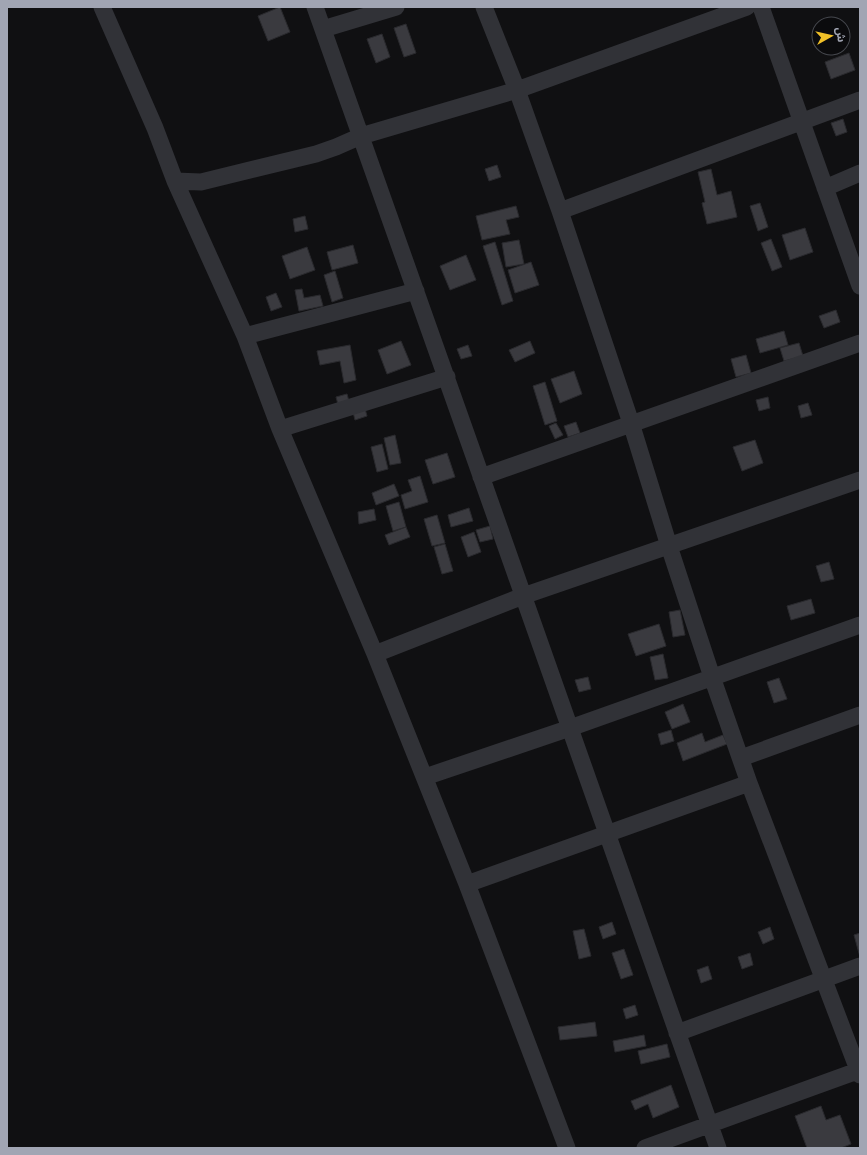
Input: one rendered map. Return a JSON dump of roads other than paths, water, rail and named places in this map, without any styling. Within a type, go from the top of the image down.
[{"type":"street","points":[[102,7],[155,128],[175,181],[245,336],[280,429],[375,654],[467,884],[567,1148]]},
{"type":"street","points":[[315,7],[447,377],[718,1148]]},
{"type":"street","points":[[323,29],[396,7]]},
{"type":"street","points":[[484,7],[517,90],[560,211],[631,424],[712,677],[740,758],[859,1072],[645,1148]]},
{"type":"street","points":[[175,181],[201,182],[316,154],[361,136],[517,90],[747,7]]},
{"type":"street","points":[[762,7],[860,286]]},
{"type":"street","points":[[560,211],[860,100]]},
{"type":"street","points":[[825,188],[860,173]]},
{"type":"street","points":[[245,336],[416,291]]},
{"type":"street","points":[[481,477],[860,343]]},
{"type":"street","points":[[280,429],[447,377]]},
{"type":"street","points":[[375,654],[523,596],[860,480]]},
{"type":"street","points":[[425,777],[570,728],[860,625]]},
{"type":"street","points":[[740,758],[860,715]]},
{"type":"street","points":[[467,884],[749,783]]},
{"type":"street","points":[[677,1033],[860,966]]}]
